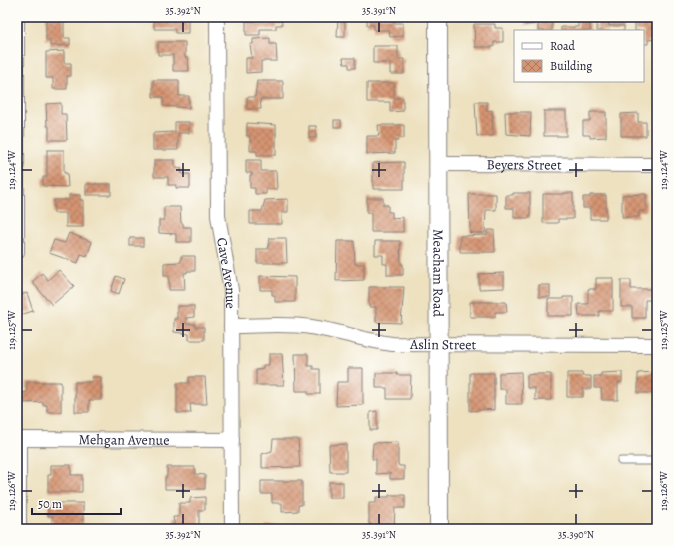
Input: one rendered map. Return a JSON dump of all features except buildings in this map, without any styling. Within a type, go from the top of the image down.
[{"type":"street","points":[[18,17],[18,252]]},
{"type":"street","name":"Cave Avenue","points":[[217,17],[218,216],[221,239],[229,271],[231,326],[232,529]]},
{"type":"street","name":"Meacham Road","points":[[438,17],[440,529]]},
{"type":"street","name":"Beyers Street","points":[[438,164],[657,165]]},
{"type":"street","name":"Aslin Street","points":[[231,326],[309,326],[373,342],[392,344],[657,345]]},
{"type":"street","points":[[18,439],[19,529]]},
{"type":"street","name":"Mehgan Avenue","points":[[18,439],[232,440]]},
{"type":"lane","points":[[621,461],[657,461]]}]
